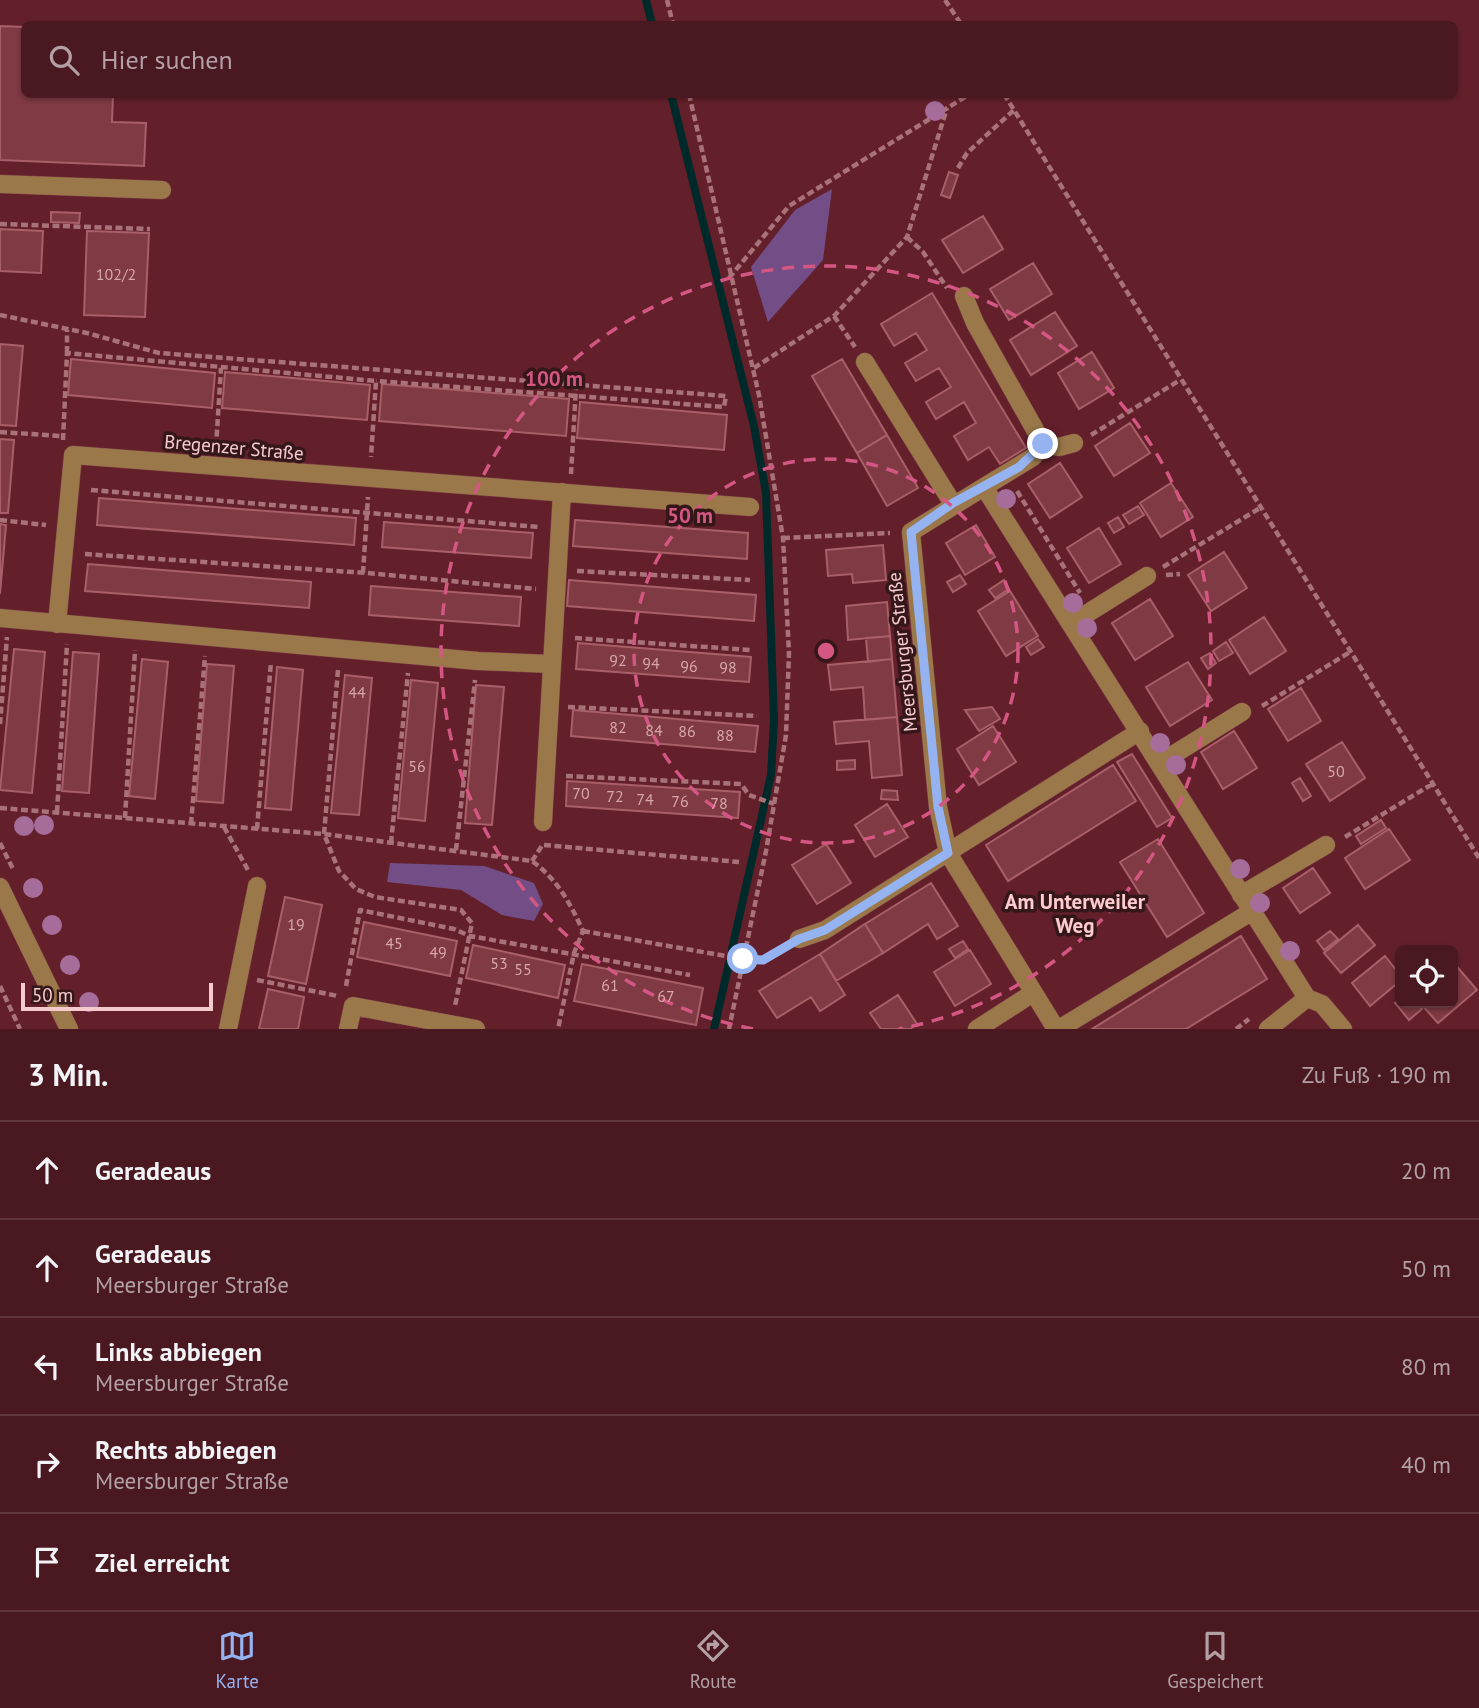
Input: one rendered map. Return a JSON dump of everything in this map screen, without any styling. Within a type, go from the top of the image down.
[{"type":"street","points":[[0,184],[162,190]]},
{"type":"street","points":[[964,296],[975,323],[1043,444]]},
{"type":"street","points":[[865,362],[953,503]]},
{"type":"street","points":[[1043,444],[1059,447],[1074,443]]},
{"type":"street","points":[[911,532],[953,503],[1033,457],[1043,444]]},
{"type":"street","points":[[63,624],[63,552],[73,455]]},
{"type":"street","name":"Bregenzer Straße","points":[[73,455],[751,507]]},
{"type":"street","points":[[984,487],[1307,998],[1322,1004],[1343,1029]]},
{"type":"street","points":[[543,822],[560,529],[566,492]]},
{"type":"street","name":"Meersburger Straße","points":[[911,532],[938,807],[948,853],[1057,1029]]},
{"type":"street","points":[[1072,623],[1147,576]]},
{"type":"street","points":[[4,619],[340,650],[551,664]]},
{"type":"street","points":[[1160,764],[1242,712]]},
{"type":"street","points":[[799,939],[825,930],[1140,731]]},
{"type":"street","points":[[1241,895],[1326,845]]},
{"type":"street","points":[[228,1029],[257,886]]},
{"type":"street","points":[[0,887],[69,1029]]},
{"type":"street","points":[[1057,1029],[1251,912]]},
{"type":"street","points":[[976,1029],[1034,993]]},
{"type":"street","points":[[1268,1029],[1307,998]]},
{"type":"street","points":[[348,1029],[353,1006],[476,1029]]},
{"type":"path","points":[[667,0],[672,21]]},
{"type":"path","points":[[945,0],[959,21]]},
{"type":"path","points":[[690,98],[729,278],[753,368],[783,538],[789,653],[786,735],[729,1029]]},
{"type":"path","points":[[729,278],[789,206],[963,98]]},
{"type":"path","points":[[1006,98],[1479,858]]},
{"type":"path","points":[[753,368],[834,316],[907,237],[947,108]]},
{"type":"path","points":[[958,168],[967,153],[1014,110]]},
{"type":"path","points":[[0,224],[149,229]]},
{"type":"path","points":[[907,237],[923,252],[943,287],[964,296]]},
{"type":"path","points":[[0,315],[159,353],[576,387],[726,396],[724,407],[376,381],[67,353]]},
{"type":"path","points":[[834,316],[865,362]]},
{"type":"path","points":[[67,330],[61,436],[73,455]]},
{"type":"path","points":[[215,466],[221,368]]},
{"type":"path","points":[[1074,443],[1180,380]]},
{"type":"path","points":[[363,573],[376,381]]},
{"type":"path","points":[[566,492],[576,387]]},
{"type":"path","points":[[0,432],[61,436]]},
{"type":"path","points":[[69,488],[560,529]]},
{"type":"path","points":[[1147,576],[1261,508]]},
{"type":"path","points":[[0,520],[65,526]]},
{"type":"path","points":[[783,538],[911,532]]},
{"type":"path","points":[[63,552],[363,573],[556,591]]},
{"type":"path","points":[[559,570],[750,580]]},
{"type":"path","points":[[0,724],[4,619]]},
{"type":"path","points":[[57,812],[63,624]]},
{"type":"path","points":[[125,818],[136,631]]},
{"type":"path","points":[[553,636],[750,650]]},
{"type":"path","points":[[191,824],[206,637]]},
{"type":"path","points":[[257,829],[272,643]]},
{"type":"path","points":[[340,650],[324,834],[339,870],[356,889],[375,897],[461,910],[472,923],[452,1024]]},
{"type":"path","points":[[1242,712],[1258,708],[1350,652]]},
{"type":"path","points":[[391,843],[410,654]]},
{"type":"path","points":[[456,850],[478,661]]},
{"type":"path","points":[[550,706],[757,716]]},
{"type":"path","points":[[544,775],[741,784],[749,795],[774,804]]},
{"type":"path","points":[[1326,845],[1336,843],[1434,783]]},
{"type":"path","points":[[0,808],[324,834],[533,861],[549,873],[561,888],[583,931],[574,953],[558,1029]]},
{"type":"path","points":[[224,827],[257,886]]},
{"type":"path","points":[[543,845],[739,862]]},
{"type":"path","points":[[238,977],[344,998],[360,910],[454,929],[470,936],[690,975]]},
{"type":"path","points":[[583,931],[743,959],[763,960],[799,939]]},
{"type":"path","points":[[0,986],[20,1029]]},
{"type":"shaded area","points":[[832,189],[823,260],[768,322],[751,267],[795,210]]},
{"type":"shaded area","points":[[390,863],[484,866],[534,883],[543,904],[534,921],[502,915],[461,890],[387,882]]},
{"type":"building","points":[[0,26],[21,27],[21,98],[113,98],[112,122],[146,123],[144,166],[0,160]]},
{"type":"building","points":[[949,172],[958,175],[950,198],[941,195]]},
{"type":"building","points":[[51,212],[80,213],[79,223],[51,222]]},
{"type":"building","points":[[983,216],[1003,249],[963,273],[942,240]]},
{"type":"building","points":[[0,229],[43,231],[41,273],[0,271]]},
{"type":"building","points":[[87,231],[149,233],[145,317],[84,315]]},
{"type":"building","points":[[1033,263],[1052,294],[1009,320],[990,289]]},
{"type":"building","points":[[932,293],[1026,448],[1000,464],[989,447],[968,460],[954,436],[976,423],[964,402],[936,419],[926,402],[951,387],[939,368],[916,381],[905,363],[927,350],[916,333],[894,346],[881,324]]},
{"type":"building","points":[[1055,312],[1077,346],[1031,375],[1010,340]]},
{"type":"building","points":[[0,344],[23,346],[16,426],[0,425]]},
{"type":"building","points":[[1092,352],[1114,388],[1079,409],[1058,373]]},
{"type":"building","points":[[71,359],[215,373],[212,408],[68,395]]},
{"type":"building","points":[[842,359],[887,435],[857,453],[812,376]]},
{"type":"building","points":[[225,372],[370,385],[367,420],[222,408]]},
{"type":"building","points":[[382,384],[569,399],[566,436],[379,421]]},
{"type":"building","points":[[580,402],[727,415],[724,450],[577,438]]},
{"type":"building","points":[[1130,423],[1150,453],[1114,476],[1095,446]]},
{"type":"building","points":[[887,435],[918,488],[887,506],[857,453]]},
{"type":"building","points":[[0,439],[14,440],[8,513],[0,513]]},
{"type":"building","points":[[1060,463],[1082,497],[1050,518],[1028,484]]},
{"type":"building","points":[[1171,483],[1193,517],[1161,537],[1140,503]]},
{"type":"building","points":[[99,498],[356,518],[354,545],[97,525]]},
{"type":"building","points":[[1138,506],[1144,515],[1129,524],[1123,515]]},
{"type":"building","points":[[1118,517],[1124,527],[1114,533],[1108,523]]},
{"type":"building","points":[[575,520],[748,533],[747,559],[573,546]]},
{"type":"building","points":[[384,522],[533,533],[531,558],[382,547]]},
{"type":"building","points":[[0,524],[6,525],[0,594]]},
{"type":"building","points":[[976,525],[995,557],[965,575],[946,543]]},
{"type":"building","points":[[1099,528],[1121,564],[1089,583],[1067,548]]},
{"type":"building","points":[[883,545],[886,580],[853,583],[852,574],[828,576],[826,550]]},
{"type":"building","points":[[1224,552],[1247,588],[1211,611],[1188,575]]},
{"type":"building","points":[[88,564],[311,582],[309,608],[85,591]]},
{"type":"building","points":[[960,575],[966,584],[953,592],[947,582]]},
{"type":"building","points":[[569,580],[756,595],[754,621],[567,606]]},
{"type":"building","points":[[1004,580],[1009,589],[995,598],[989,590]]},
{"type":"building","points":[[371,586],[521,597],[519,626],[369,615]]},
{"type":"building","points":[[1010,591],[1038,636],[1006,656],[978,611]]},
{"type":"building","points":[[1150,599],[1173,636],[1135,660],[1112,623]]},
{"type":"building","points":[[887,602],[890,636],[848,640],[846,606]]},
{"type":"building","points":[[1264,617],[1286,651],[1250,674],[1229,640]]},
{"type":"building","points":[[890,636],[892,659],[868,662],[866,638]]},
{"type":"building","points":[[1038,639],[1044,647],[1031,655],[1026,647]]},
{"type":"building","points":[[1226,642],[1233,653],[1219,661],[1213,651]]},
{"type":"building","points":[[578,643],[751,657],[749,682],[576,669]]},
{"type":"building","points":[[14,649],[45,652],[32,793],[0,790]]},
{"type":"building","points":[[73,652],[99,654],[89,793],[62,791]]},
{"type":"building","points":[[1210,653],[1216,663],[1208,669],[1201,658]]},
{"type":"building","points":[[142,659],[168,662],[155,799],[129,796]]},
{"type":"building","points":[[892,659],[897,717],[865,720],[863,687],[831,690],[828,665]]},
{"type":"building","points":[[1188,662],[1212,700],[1170,726],[1146,687]]},
{"type":"building","points":[[207,664],[234,666],[223,803],[196,801]]},
{"type":"building","points":[[277,667],[303,670],[291,810],[265,808]]},
{"type":"building","points":[[345,675],[372,678],[359,815],[331,813]]},
{"type":"building","points":[[411,680],[438,683],[425,821],[398,818]]},
{"type":"building","points":[[476,685],[504,687],[492,825],[465,823]]},
{"type":"building","points":[[1301,688],[1321,721],[1288,741],[1268,709]]},
{"type":"building","points":[[992,707],[1000,719],[979,731],[965,710]]},
{"type":"building","points":[[573,710],[758,726],[755,752],[571,736]]},
{"type":"building","points":[[897,717],[902,775],[872,778],[869,741],[836,744],[834,722]]},
{"type":"building","points":[[993,726],[1016,762],[979,785],[957,749]]},
{"type":"building","points":[[1234,731],[1257,768],[1223,789],[1201,752]]},
{"type":"building","points":[[1342,742],[1365,778],[1330,801],[1306,764]]},
{"type":"building","points":[[1132,754],[1172,818],[1157,827],[1117,762]]},
{"type":"building","points":[[855,760],[855,769],[837,770],[837,761]]},
{"type":"building","points":[[1113,765],[1136,801],[1008,881],[986,845]]},
{"type":"building","points":[[1300,778],[1311,796],[1303,801],[1292,783]]},
{"type":"building","points":[[567,781],[740,792],[738,818],[566,806]]},
{"type":"building","points":[[882,790],[897,791],[898,800],[881,799]]},
{"type":"building","points":[[887,804],[908,837],[875,857],[855,825]]},
{"type":"building","points":[[1381,820],[1386,828],[1361,844],[1356,836]]},
{"type":"building","points":[[1389,829],[1410,860],[1365,889],[1345,858]]},
{"type":"building","points":[[1158,839],[1204,913],[1167,937],[1120,862]]},
{"type":"building","points":[[826,844],[851,883],[817,904],[792,865]]},
{"type":"building","points":[[1313,868],[1330,893],[1300,913],[1283,888]]},
{"type":"building","points":[[931,883],[958,926],[937,939],[928,924],[883,953],[865,924]]},
{"type":"building","points":[[285,897],[322,905],[306,984],[268,976]]},
{"type":"building","points":[[364,922],[457,941],[450,976],[357,957]]},
{"type":"building","points":[[865,924],[883,953],[836,981],[820,954]]},
{"type":"building","points":[[1358,925],[1375,945],[1341,973],[1324,953]]},
{"type":"building","points":[[1330,931],[1338,939],[1324,950],[1317,941]]},
{"type":"building","points":[[1241,936],[1267,979],[1186,1029],[1092,1029]]},
{"type":"building","points":[[963,941],[968,949],[955,958],[949,949]]},
{"type":"building","points":[[473,945],[565,965],[558,998],[466,978]]},
{"type":"building","points":[[970,950],[991,984],[955,1006],[934,972]]},
{"type":"building","points":[[820,954],[845,995],[820,1011],[811,997],[777,1018],[759,991]]},
{"type":"building","points":[[1385,956],[1395,969],[1395,985],[1370,1006],[1352,983]]},
{"type":"building","points":[[582,964],[703,988],[696,1025],[574,1001]]},
{"type":"building","points":[[1458,968],[1477,990],[1458,1006]]},
{"type":"building","points":[[268,989],[304,997],[298,1029],[259,1029]]},
{"type":"building","points":[[898,995],[917,1024],[910,1029],[881,1029],[870,1013]]},
{"type":"building","points":[[1399,1008],[1422,1009],[1409,1020]]},
{"type":"building","points":[[1424,1008],[1456,1008],[1438,1023]]},
{"type":"waterway","points":[[646,0],[651,21]]},
{"type":"waterway","points":[[672,98],[754,426],[766,493],[774,720],[771,775],[732,949]]},
{"type":"waterway","points":[[714,1029],[729,963]]},
{"type":"district","name":"Am Unterweiler Weg","points":[[1075,914]]},
{"type":"route","points":[[743,959],[763,960],[799,939],[825,930],[948,853],[938,807],[911,532],[953,503],[1019,467],[1033,457],[1043,444]]}]
